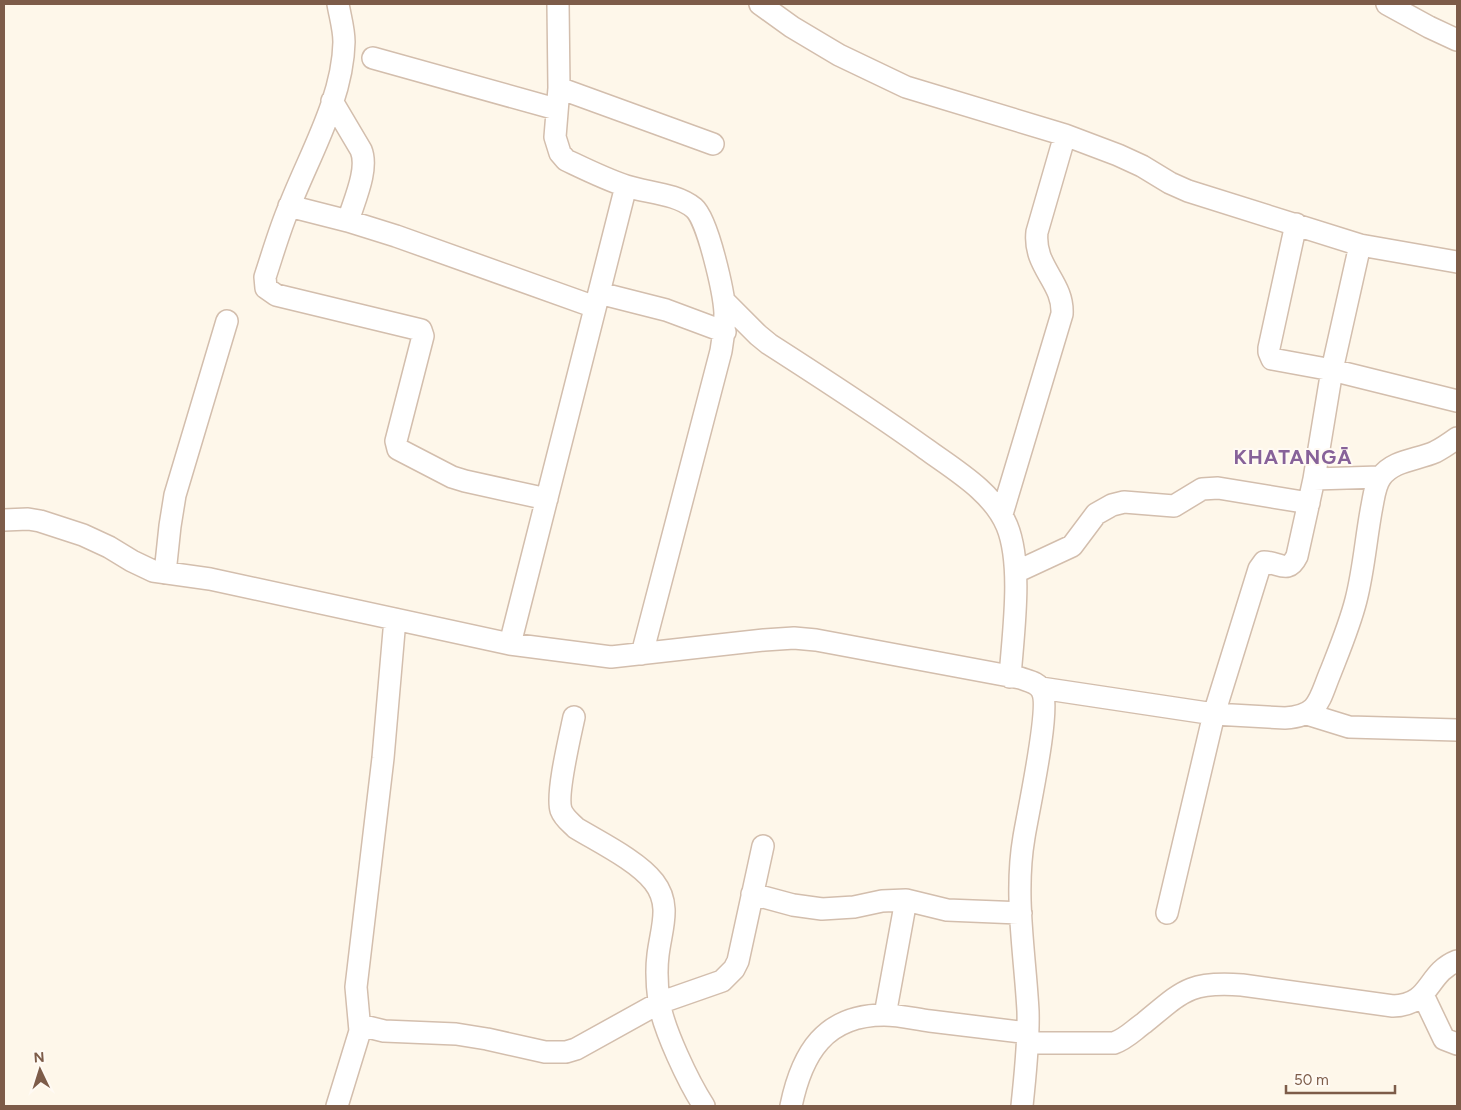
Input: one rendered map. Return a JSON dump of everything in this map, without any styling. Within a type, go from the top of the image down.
[{"type":"street","points":[[338,4],[343,48],[341,66],[324,127],[290,206],[265,277],[266,288],[269,292],[286,297],[419,329],[423,332],[396,437],[398,449],[459,479],[490,488],[547,498]]},
{"type":"street","points":[[558,4],[559,88],[555,137],[560,153],[566,160],[626,186],[672,198],[699,213],[722,287],[724,301],[725,332],[642,654]]},
{"type":"street","points":[[760,4],[792,27],[839,55],[906,88],[1065,135],[1118,155],[1142,166],[1170,183],[1188,190],[1360,245],[1457,262]]},
{"type":"street","points":[[1387,4],[1457,40]]},
{"type":"street","points":[[373,58],[556,109]]},
{"type":"street","points":[[559,88],[713,144]]},
{"type":"street","points":[[332,101],[364,158],[363,173],[348,221]]},
{"type":"street","points":[[1002,514],[1062,314],[1060,296],[1040,258],[1036,241],[1065,135]]},
{"type":"street","points":[[510,644],[626,186]]},
{"type":"street","points":[[290,206],[348,221],[597,300],[666,310],[725,332]]},
{"type":"street","points":[[1296,224],[1269,352],[1272,359],[1332,370],[1457,401]]},
{"type":"street","points":[[1167,913],[1214,714],[1260,566],[1267,562],[1285,567],[1289,566],[1297,556],[1314,479],[1332,370],[1360,245]]},
{"type":"street","points":[[724,301],[769,344],[887,421],[968,480],[990,499],[1002,514],[1012,542],[1016,572],[1010,677]]},
{"type":"street","points":[[165,573],[175,494],[227,321]]},
{"type":"street","points":[[1041,688],[1214,714],[1285,718],[1307,714],[1313,710],[1340,650],[1356,599],[1368,526],[1376,486],[1380,478],[1389,468],[1436,451],[1457,438]]},
{"type":"street","points":[[1314,479],[1380,478]]},
{"type":"street","points":[[1016,572],[1072,546],[1096,514],[1112,505],[1124,502],[1174,506],[1202,489],[1218,488],[1309,503]]},
{"type":"street","points":[[4,520],[40,521],[83,535],[143,566],[165,573],[210,579],[510,644],[610,657],[794,638],[816,640],[1034,682],[1041,688],[1045,703],[1020,870],[1028,1038],[1022,1106]]},
{"type":"street","points":[[337,1106],[357,1044],[360,1025],[356,987],[383,758],[395,619]]},
{"type":"street","points":[[1307,714],[1349,727],[1457,730]]},
{"type":"street","points":[[574,717],[560,797],[561,811],[566,819],[576,828],[646,872],[660,891],[664,900],[665,911],[658,960],[659,1004],[673,1044],[704,1106]]},
{"type":"street","points":[[360,1025],[384,1031],[436,1032],[487,1039],[556,1053],[576,1049],[659,1004],[712,986],[729,975],[738,961],[763,846]]},
{"type":"street","points":[[752,894],[793,905],[822,909],[854,907],[882,901],[906,900],[947,910],[1021,913]]},
{"type":"street","points":[[885,1015],[906,900]]},
{"type":"street","points":[[791,1106],[796,1082],[804,1064],[819,1041],[830,1030],[850,1020],[885,1015],[1028,1038],[1107,1044],[1120,1041],[1181,993],[1202,985],[1242,985],[1393,1006],[1410,1004],[1423,994],[1444,968],[1457,961]]},
{"type":"street","points":[[1423,994],[1444,1039],[1457,1044]]},
{"type":"district","name":"KHATANGĀ","points":[[1293,457]]}]
